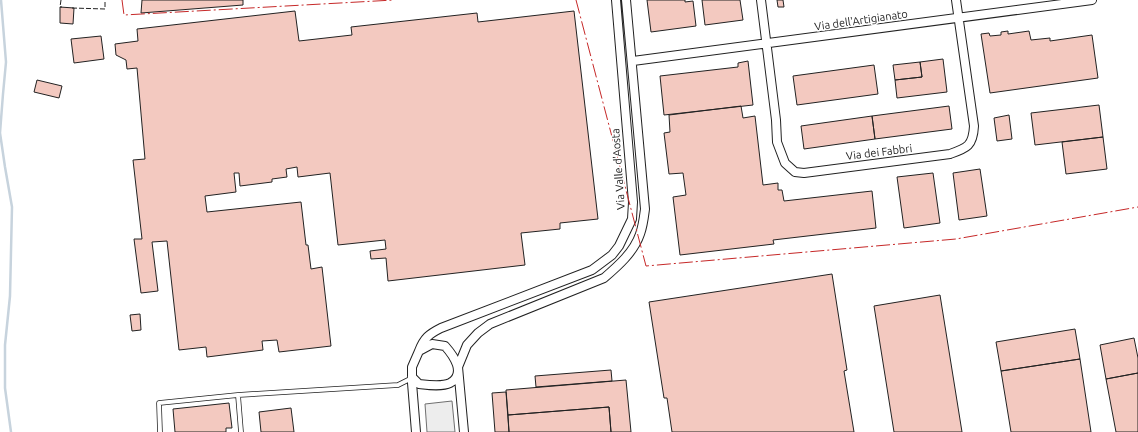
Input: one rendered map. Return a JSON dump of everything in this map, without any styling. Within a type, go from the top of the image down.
[{"type":"street","name":"Via Valle d'Aosta","points":[[416,432],[412,367],[422,341],[431,333],[441,328],[572,279],[592,270],[612,255],[619,246],[632,220],[633,202],[616,0]]},
{"type":"street","points":[[412,377],[419,384],[433,385],[450,383],[456,378],[458,367],[467,345],[478,333],[490,324],[604,278],[619,266],[627,257],[640,235],[645,209],[633,61],[626,0]]},
{"type":"street","name":"Via dei Fabbri","points":[[761,0],[768,44],[777,142],[785,163],[795,172],[804,174],[950,154],[966,148],[973,137],[974,126],[956,0]]},
{"type":"street","name":"Via dell'Artigianato","points":[[633,61],[1092,0]]},
{"type":"street","points":[[419,351],[432,344],[445,346],[453,354],[458,367],[464,432]]},
{"type":"lane","points":[[160,432],[159,402],[238,395],[398,385],[412,377]]},
{"type":"lane","points":[[238,395],[241,432]]},
{"type":"shaded area","points":[[452,401],[455,432],[427,432],[425,404]]},
{"type":"building","points":[[142,0],[243,0],[243,5],[141,13]]},
{"type":"building","points":[[647,0],[693,1],[696,26],[651,32]]},
{"type":"building","points":[[702,0],[740,0],[743,20],[705,25]]},
{"type":"building","points":[[777,0],[783,0],[784,7],[778,7]]},
{"type":"building","points":[[60,7],[74,8],[73,24],[60,23]]},
{"type":"building","points":[[295,11],[299,41],[352,35],[351,27],[477,13],[478,22],[574,11],[598,219],[560,223],[560,229],[521,233],[525,265],[388,281],[386,258],[371,259],[370,251],[386,249],[385,240],[338,245],[330,173],[298,177],[297,167],[286,169],[287,177],[272,179],[272,182],[240,186],[239,173],[234,173],[236,192],[205,196],[207,212],[301,202],[306,245],[308,245],[311,269],[322,267],[331,346],[279,352],[277,340],[262,341],[263,350],[207,357],[206,347],[179,350],[167,241],[152,242],[158,291],[141,293],[134,239],[142,239],[133,160],[145,159],[137,68],[127,69],[126,60],[116,55],[115,44],[138,41],[137,29]]},
{"type":"building","points":[[1008,31],[1008,34],[1029,31],[1031,40],[1050,38],[1050,41],[1092,35],[1098,78],[990,93],[981,34],[989,33],[990,36],[1001,35],[1001,32]]},
{"type":"building","points":[[101,36],[104,59],[74,63],[71,39]]},
{"type":"building","points":[[943,59],[947,92],[897,98],[895,80],[922,77],[920,62]]},
{"type":"building","points":[[748,61],[753,105],[664,115],[660,76],[738,67],[738,63]]},
{"type":"building","points":[[920,62],[922,77],[895,80],[893,65]]},
{"type":"building","points":[[874,65],[878,94],[797,105],[793,76]]},
{"type":"building","points":[[37,80],[62,86],[59,98],[34,92]]},
{"type":"building","points":[[1099,105],[1103,137],[1035,145],[1031,113]]},
{"type":"building","points":[[741,106],[743,118],[755,116],[763,185],[778,183],[778,190],[782,190],[784,201],[872,191],[876,228],[773,240],[774,244],[680,255],[673,197],[686,195],[683,173],[669,174],[664,133],[670,132],[669,115]]},
{"type":"building","points":[[949,106],[952,129],[875,139],[872,116]]},
{"type":"building","points":[[1009,115],[1012,139],[997,141],[994,118]]},
{"type":"building","points":[[872,116],[875,139],[804,149],[801,126]]},
{"type":"building","points":[[1103,137],[1107,169],[1066,174],[1062,142]]},
{"type":"building","points":[[980,169],[987,216],[959,220],[953,173]]},
{"type":"building","points":[[933,173],[940,223],[904,228],[897,177]]},
{"type":"building","points":[[832,274],[847,370],[844,371],[854,432],[672,432],[667,398],[664,398],[649,302]]},
{"type":"building","points":[[940,295],[962,432],[894,432],[874,306]]},
{"type":"building","points":[[140,314],[141,330],[132,331],[130,315]]},
{"type":"building","points":[[1075,329],[1080,359],[1001,371],[996,342]]},
{"type":"building","points":[[1134,338],[1138,358],[1138,373],[1106,379],[1100,345]]},
{"type":"building","points":[[1080,359],[1091,432],[1011,432],[1001,371]]},
{"type":"building","points":[[611,370],[612,381],[536,387],[535,376]]},
{"type":"building","points":[[1138,373],[1138,432],[1116,432],[1106,379]]},
{"type":"building","points":[[626,380],[631,432],[611,432],[609,407],[508,415],[506,390]]},
{"type":"building","points":[[506,392],[509,432],[495,432],[492,393]]},
{"type":"building","points":[[229,403],[232,428],[226,428],[226,432],[175,432],[173,409]]},
{"type":"building","points":[[609,407],[611,432],[509,432],[508,415]]},
{"type":"building","points":[[291,408],[294,432],[261,432],[259,412]]},
{"type":"waterway","points":[[1,0],[6,62],[0,133],[12,207],[10,296],[5,345],[5,388],[11,432]]},
{"type":"fence","points":[[61,0],[60,7],[62,7]]},
{"type":"fence","points":[[72,8],[105,9],[105,0]]},
{"type":"power","points":[[122,0],[124,15],[394,0]]},
{"type":"power","points":[[576,0],[646,266],[956,239],[1138,207]]}]
